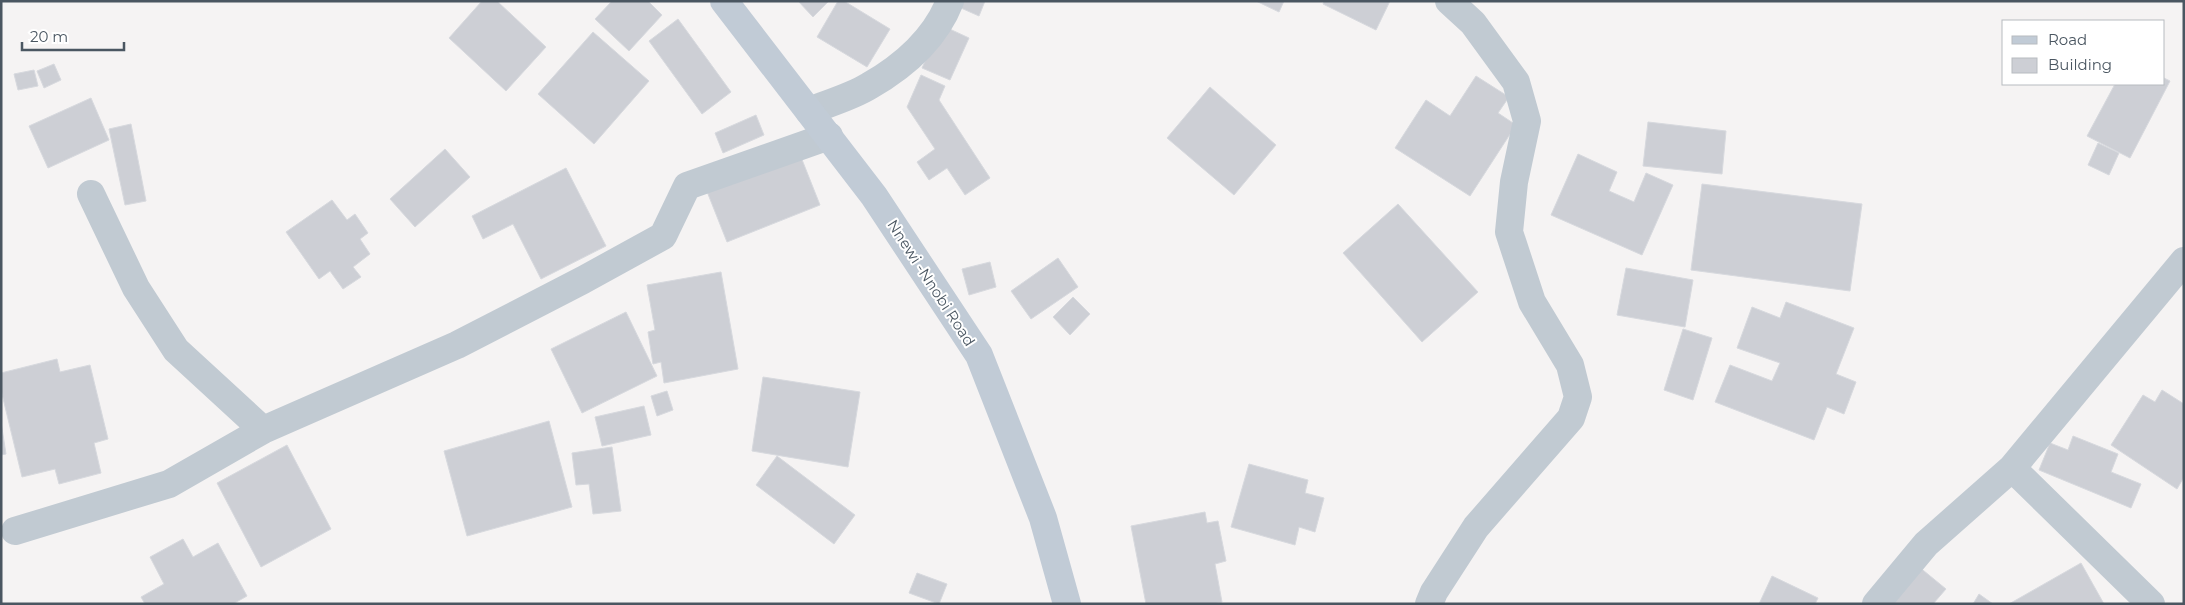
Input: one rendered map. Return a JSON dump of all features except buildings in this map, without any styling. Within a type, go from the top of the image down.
[{"type":"main road","name":"Nnewi -Nnobi Road","points":[[724,1],[874,196],[978,355],[1043,518],[1067,604]]},
{"type":"street","points":[[809,111],[869,87],[916,54],[943,19],[950,1]]},
{"type":"street","points":[[1429,604],[1434,592],[1476,527],[1571,418],[1578,397],[1570,365],[1532,302],[1509,232],[1514,182],[1527,121],[1516,82],[1473,23],[1450,1]]},
{"type":"street","points":[[16,531],[169,484],[263,430],[457,345],[663,236],[687,186],[829,136]]},
{"type":"street","points":[[91,194],[136,288],[176,350],[263,430]]},
{"type":"street","points":[[1876,604],[1926,544],[2012,468],[2184,261]]},
{"type":"street","points":[[2012,468],[2151,604]]}]
